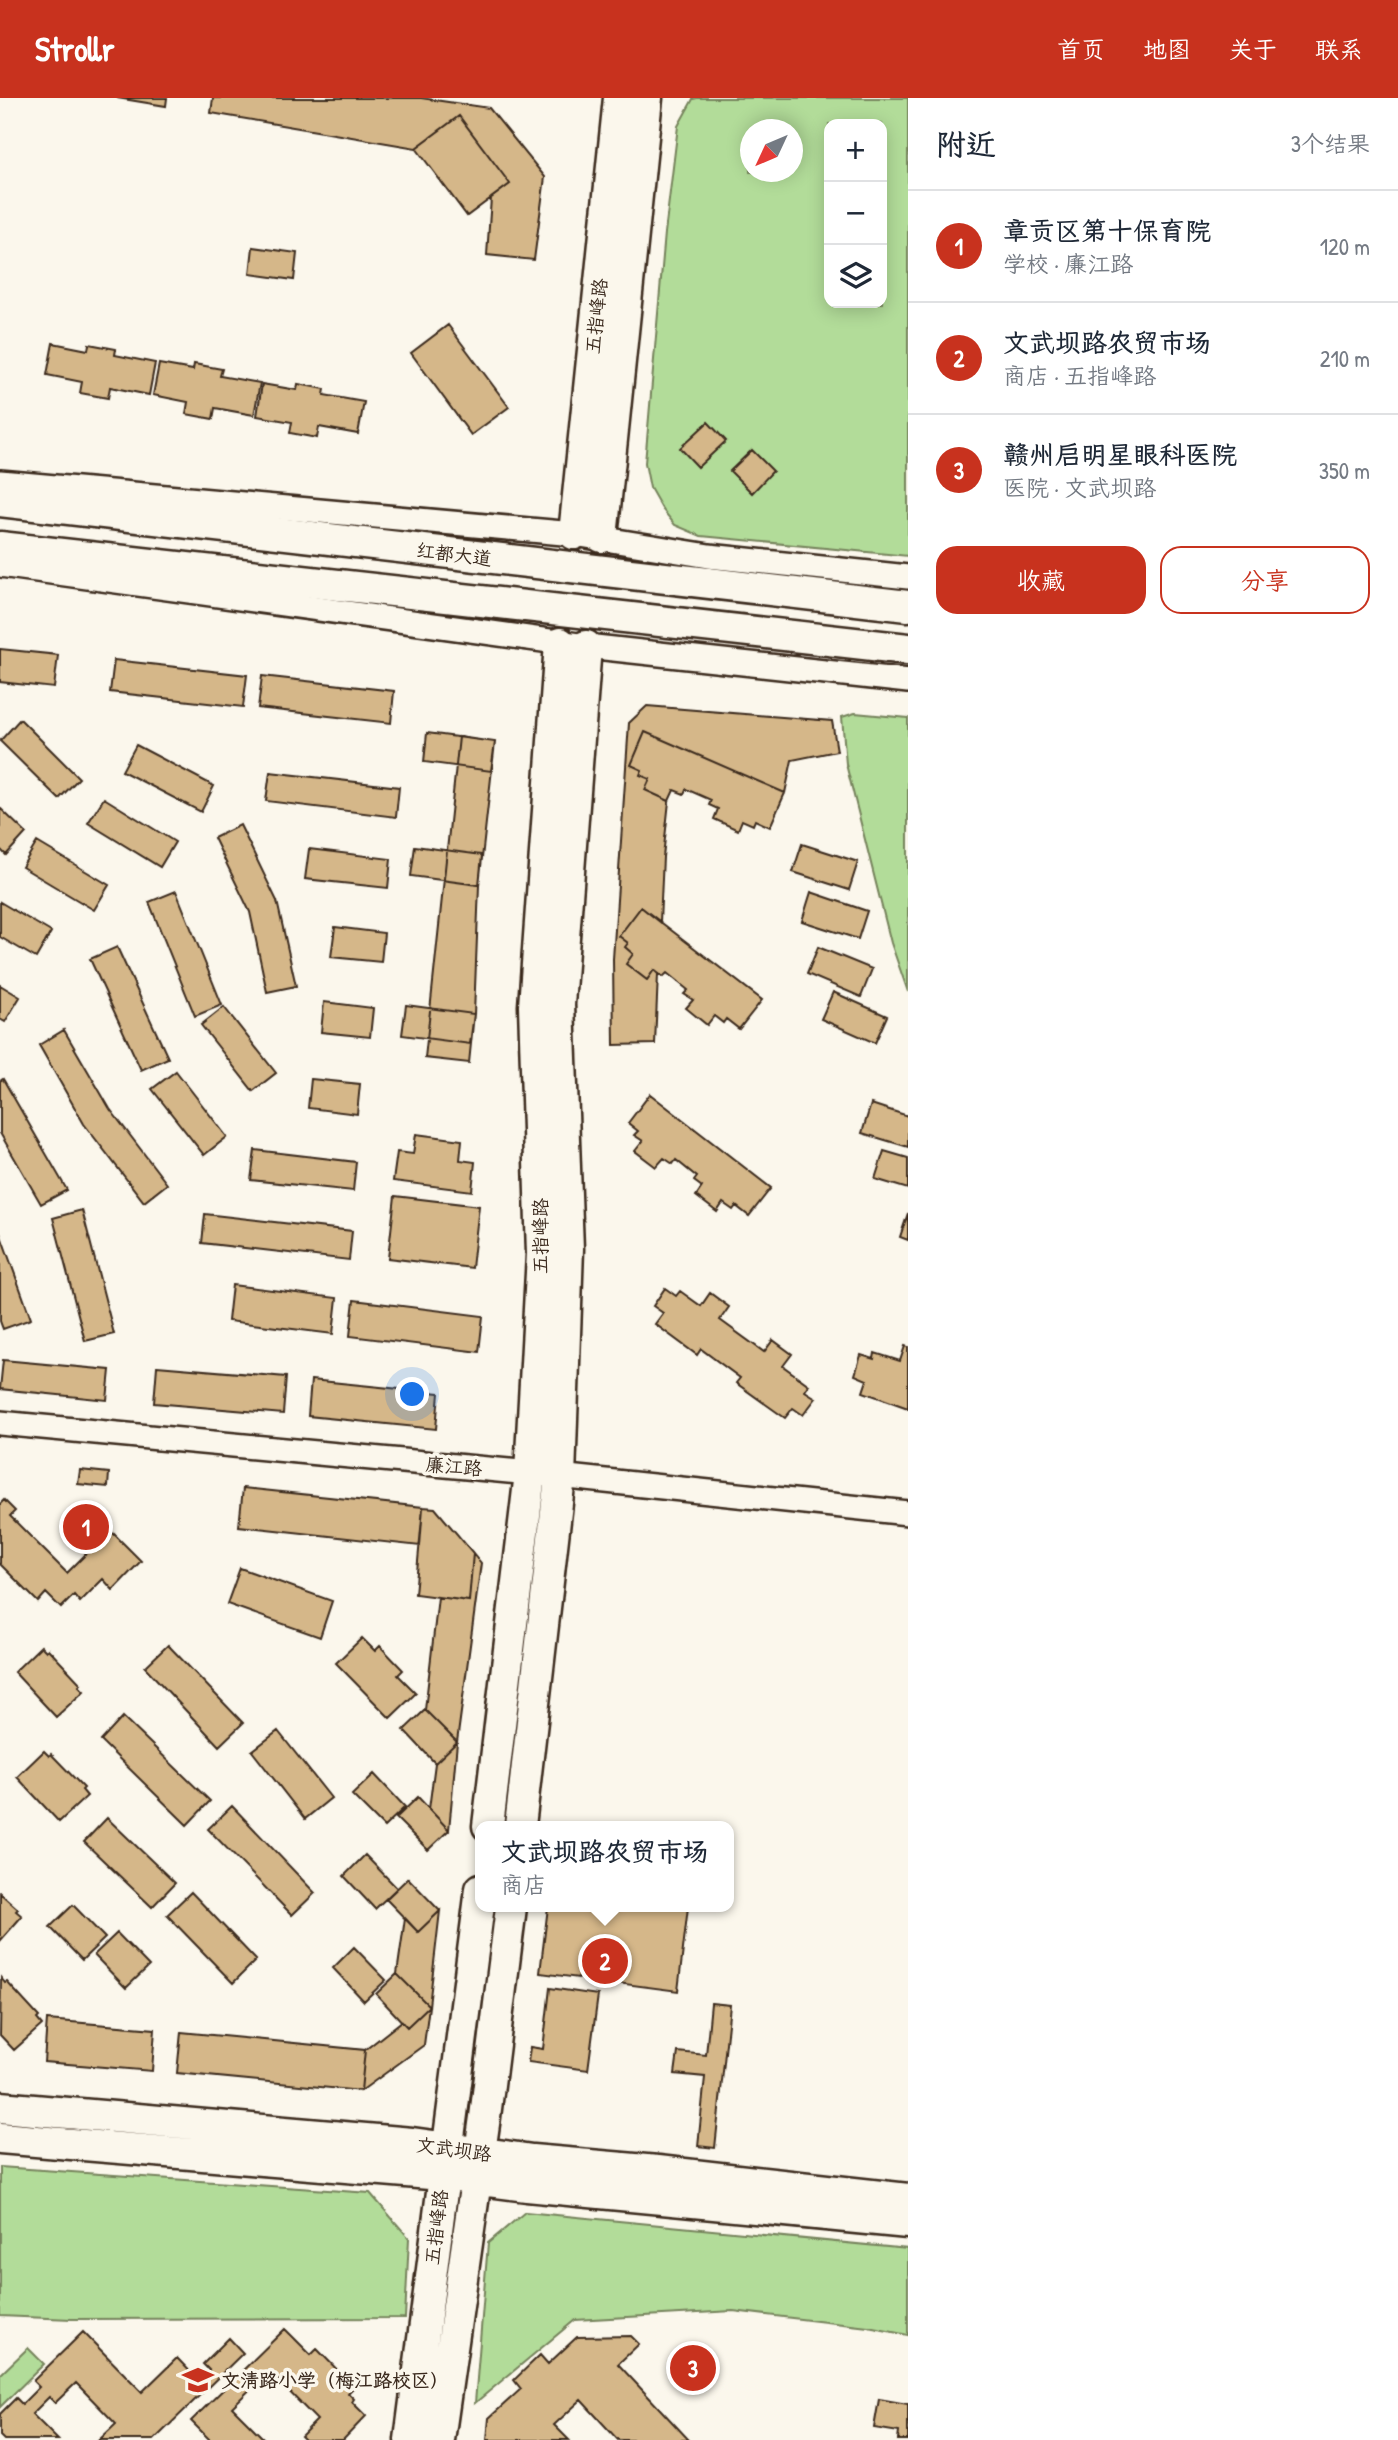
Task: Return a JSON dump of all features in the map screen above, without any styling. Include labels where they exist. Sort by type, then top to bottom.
[{"type":"main road","name":"五指峰路","points":[[588,535],[619,98]]},
{"type":"main road","points":[[588,535],[647,98]]},
{"type":"main road","name":"红都大道","points":[[0,501],[907,587]]},
{"type":"main road","points":[[0,547],[908,649]]},
{"type":"main road","name":"五指峰路","points":[[489,1821],[530,1473],[542,1254],[534,1006],[573,645]]},
{"type":"main road","name":"五指峰路","points":[[521,1821],[560,1477],[568,1249],[559,1004],[573,645]]},
{"type":"main road","name":"五指峰路","points":[[410,2440],[478,1912]]},
{"type":"main road","name":"五指峰路","points":[[439,2440],[485,2117],[510,1912]]},
{"type":"main road","name":"文武坝路","points":[[0,2107],[412,2143],[446,2162]]},
{"type":"main road","name":"文武坝路","points":[[0,2138],[446,2162],[908,2223]]},
{"type":"main road","name":"文武坝路","points":[[477,2166],[532,2160],[672,2172],[908,2199]]},
{"type":"street","points":[[0,482],[588,535],[907,587]]},
{"type":"street","points":[[0,565],[573,645],[901,681]]},
{"type":"street","name":"廉江路","points":[[0,1423],[530,1473],[908,1513]]},
{"type":"green space","points":[[697,98],[908,98],[908,556],[701,536],[675,525],[650,488],[645,463],[665,233],[678,126],[693,99]]},
{"type":"green space","points":[[855,713],[908,718],[908,992],[891,943],[846,764],[842,717]]},
{"type":"green space","points":[[0,2167],[370,2193],[409,2238],[405,2318],[72,2319],[0,2316]]},
{"type":"green space","points":[[525,2212],[908,2249],[908,2335],[868,2327],[733,2311],[575,2320],[475,2403],[488,2243]]},
{"type":"green space","points":[[28,2348],[44,2364],[0,2407],[0,2375]]},
{"type":"building","points":[[117,98],[167,98],[166,106]]},
{"type":"building","points":[[213,98],[421,98],[489,108],[545,177],[534,260],[487,255],[491,198],[510,184],[459,116],[416,148],[211,113]]},
{"type":"building","points":[[459,116],[510,184],[467,216],[416,148]]},
{"type":"building","points":[[253,247],[297,253],[294,280],[250,274]]},
{"type":"building","points":[[448,325],[509,407],[471,435],[411,353]]},
{"type":"building","points":[[53,343],[88,350],[89,344],[116,349],[115,355],[155,363],[149,395],[110,387],[108,398],[80,393],[82,382],[47,375]]},
{"type":"building","points":[[159,364],[193,370],[194,364],[222,369],[220,376],[260,383],[254,415],[215,408],[213,419],[186,414],[188,402],[153,395]]},
{"type":"building","points":[[262,384],[297,390],[298,384],[325,389],[324,395],[364,402],[358,434],[319,427],[317,438],[290,433],[292,422],[257,416]]},
{"type":"building","points":[[708,422],[726,441],[698,467],[680,448]]},
{"type":"building","points":[[752,450],[773,471],[752,493],[730,471]]},
{"type":"building","points":[[0,649],[58,655],[54,688],[0,682]]},
{"type":"building","points":[[114,660],[247,675],[243,707],[110,692]]},
{"type":"building","points":[[262,676],[394,691],[391,723],[258,708]]},
{"type":"building","points":[[647,706],[832,721],[837,751],[792,760],[785,793],[645,732],[631,765],[642,770],[640,775],[650,779],[645,790],[669,801],[660,922],[641,907],[619,936],[628,943],[625,947],[633,954],[626,964],[647,980],[654,970],[658,974],[655,1044],[614,1045],[613,959],[629,723]]},
{"type":"building","points":[[20,719],[79,778],[59,799],[0,741]]},
{"type":"building","points":[[645,732],[785,793],[770,827],[755,820],[753,825],[742,820],[738,830],[714,819],[718,809],[709,805],[711,800],[686,789],[684,794],[674,790],[669,801],[645,790],[650,779],[640,775],[642,770],[631,765]]},
{"type":"building","points":[[427,733],[495,742],[491,771],[424,762]]},
{"type":"building","points":[[459,737],[495,742],[479,885],[474,1014],[469,1063],[425,1058]]},
{"type":"building","points":[[136,745],[214,786],[201,812],[122,771]]},
{"type":"building","points":[[270,772],[399,787],[396,817],[266,801]]},
{"type":"building","points":[[104,798],[175,842],[160,867],[88,823]]},
{"type":"building","points":[[0,808],[26,833],[6,855],[0,849]]},
{"type":"building","points":[[240,825],[277,901],[296,986],[267,992],[250,912],[214,838]]},
{"type":"building","points":[[37,842],[109,885],[94,910],[22,867]]},
{"type":"building","points":[[802,844],[858,862],[849,890],[793,872]]},
{"type":"building","points":[[415,846],[482,855],[479,885],[411,876]]},
{"type":"building","points":[[309,849],[391,859],[388,888],[305,879]]},
{"type":"building","points":[[176,891],[222,1005],[195,1016],[149,902]]},
{"type":"building","points":[[811,892],[867,911],[858,939],[802,921]]},
{"type":"building","points":[[0,902],[51,932],[36,958],[0,937]]},
{"type":"building","points":[[641,907],[762,1000],[739,1029],[726,1019],[723,1023],[714,1016],[707,1025],[686,1008],[693,1000],[684,994],[688,990],[667,973],[663,977],[654,970],[647,980],[626,964],[633,954],[625,947],[628,943],[619,936]]},
{"type":"building","points":[[335,927],[384,933],[381,962],[331,957]]},
{"type":"building","points":[[117,947],[168,1058],[141,1070],[90,959]]},
{"type":"building","points":[[818,947],[872,969],[861,997],[807,974]]},
{"type":"building","points":[[0,985],[20,997],[5,1022],[0,1019]]},
{"type":"building","points":[[833,992],[887,1016],[875,1043],[821,1019]]},
{"type":"building","points":[[324,1002],[373,1008],[370,1037],[321,1032]]},
{"type":"building","points":[[406,1005],[474,1014],[470,1044],[402,1035]]},
{"type":"building","points":[[224,1007],[276,1073],[253,1091],[201,1025]]},
{"type":"building","points":[[64,1030],[110,1109],[167,1184],[144,1202],[84,1124],[39,1045]]},
{"type":"building","points":[[176,1071],[227,1137],[204,1155],[152,1089]]},
{"type":"building","points":[[3,1079],[67,1190],[41,1204],[0,1133],[0,1081]]},
{"type":"building","points":[[311,1079],[360,1084],[357,1114],[308,1108]]},
{"type":"building","points":[[650,1094],[771,1188],[749,1216],[736,1206],[733,1210],[723,1203],[717,1212],[696,1196],[702,1187],[694,1181],[697,1177],[676,1160],[673,1164],[664,1158],[656,1167],[635,1151],[643,1141],[634,1135],[638,1131],[628,1123]]},
{"type":"building","points":[[871,1104],[908,1116],[908,1147],[862,1133]]},
{"type":"building","points":[[416,1134],[462,1140],[460,1160],[475,1162],[472,1191],[393,1181],[397,1152],[413,1154]]},
{"type":"building","points":[[255,1150],[356,1162],[353,1191],[251,1180]]},
{"type":"building","points":[[884,1151],[908,1158],[908,1189],[875,1179]]},
{"type":"building","points":[[395,1196],[479,1206],[472,1268],[388,1258]]},
{"type":"building","points":[[82,1210],[114,1334],[85,1341],[53,1218]]},
{"type":"building","points":[[908,1213],[908,1240],[900,1237]]},
{"type":"building","points":[[205,1214],[352,1231],[349,1260],[202,1243]]},
{"type":"building","points":[[0,1233],[31,1319],[3,1329],[0,1321]]},
{"type":"building","points":[[232,1285],[337,1298],[333,1334],[228,1321]]},
{"type":"building","points":[[665,1288],[676,1296],[680,1291],[701,1306],[710,1293],[729,1307],[720,1320],[764,1352],[773,1340],[792,1354],[783,1366],[809,1385],[805,1391],[816,1398],[803,1415],[793,1408],[785,1418],[736,1383],[740,1378],[701,1349],[697,1355],[655,1324],[663,1313],[653,1306]]},
{"type":"building","points":[[354,1300],[483,1316],[479,1352],[350,1336]]},
{"type":"building","points":[[905,1346],[908,1347],[908,1408],[863,1392],[867,1380],[855,1375],[861,1355],[874,1359],[875,1353],[900,1361]]},
{"type":"building","points":[[3,1360],[110,1370],[107,1400],[0,1389]]},
{"type":"building","points":[[157,1366],[286,1377],[283,1414],[154,1403]]},
{"type":"building","points":[[311,1380],[439,1393],[436,1429],[308,1416]]},
{"type":"building","points":[[80,1470],[109,1473],[108,1487],[78,1484]]},
{"type":"building","points":[[243,1488],[423,1507],[420,1546],[239,1526]]},
{"type":"building","points":[[4,1500],[15,1511],[10,1516],[67,1573],[110,1530],[141,1561],[113,1590],[103,1579],[80,1602],[74,1595],[61,1608],[46,1593],[38,1602],[0,1564],[0,1504]]},
{"type":"building","points":[[423,1507],[435,1508],[473,1553],[469,1601],[415,1594]]},
{"type":"building","points":[[473,1553],[481,1563],[457,1742],[425,1710],[438,1597],[469,1601]]},
{"type":"building","points":[[240,1568],[332,1601],[320,1637],[227,1604]]},
{"type":"building","points":[[362,1638],[375,1651],[380,1646],[403,1670],[398,1675],[416,1693],[390,1718],[336,1663]]},
{"type":"building","points":[[168,1645],[243,1723],[219,1746],[145,1667]]},
{"type":"building","points":[[41,1646],[46,1651],[48,1649],[81,1684],[79,1686],[84,1691],[56,1717],[14,1672]]},
{"type":"building","points":[[425,1710],[457,1742],[435,1763],[404,1730]]},
{"type":"building","points":[[123,1717],[210,1801],[187,1825],[101,1741]]},
{"type":"building","points":[[278,1731],[331,1798],[305,1819],[252,1751]]},
{"type":"building","points":[[457,1742],[449,1830],[429,1809],[435,1763]]},
{"type":"building","points":[[44,1751],[49,1756],[51,1754],[84,1788],[82,1790],[87,1796],[59,1822],[17,1777]]},
{"type":"building","points":[[374,1774],[405,1807],[384,1827],[352,1795]]},
{"type":"building","points":[[418,1797],[449,1830],[428,1850],[396,1818]]},
{"type":"building","points":[[232,1806],[315,1893],[292,1915],[208,1829]]},
{"type":"building","points":[[107,1818],[175,1883],[152,1907],[84,1842]]},
{"type":"building","points":[[365,1855],[397,1888],[375,1909],[344,1876]]},
{"type":"building","points":[[408,1878],[440,1911],[418,1932],[386,1899]]},
{"type":"building","points":[[191,1892],[256,1960],[233,1983],[167,1915]]},
{"type":"building","points":[[0,1893],[22,1916],[0,1941]]},
{"type":"building","points":[[73,1905],[105,1938],[82,1960],[50,1927]]},
{"type":"building","points":[[440,1911],[429,2006],[397,1974],[405,1918],[418,1932]]},
{"type":"building","points":[[547,1912],[687,1912],[678,1991],[540,1973]]},
{"type":"building","points":[[117,1933],[149,1966],[126,1988],[94,1955]]},
{"type":"building","points":[[354,1947],[386,1980],[364,2001],[333,1968]]},
{"type":"building","points":[[397,1974],[429,2006],[407,2027],[376,1994]]},
{"type":"building","points":[[1,1978],[39,2017],[37,2019],[42,2025],[14,2050],[0,2035]]},
{"type":"building","points":[[550,1988],[598,1995],[588,2070],[528,2062],[530,2047],[543,2049]]},
{"type":"building","points":[[711,2003],[730,2005],[715,2148],[698,2146],[705,2077],[675,2074],[678,2052],[706,2055]]},
{"type":"building","points":[[429,2006],[424,2045],[361,2091],[365,2050],[402,2021],[407,2027]]},
{"type":"building","points":[[47,2020],[155,2029],[152,2071],[44,2062]]},
{"type":"building","points":[[181,2032],[365,2050],[361,2091],[177,2073]]},
{"type":"building","points":[[285,2329],[311,2355],[317,2349],[354,2387],[348,2393],[354,2399],[352,2402],[366,2416],[343,2440],[305,2440],[301,2436],[317,2420],[269,2371],[232,2407],[265,2440],[210,2440],[191,2421]]},
{"type":"building","points":[[83,2332],[142,2392],[177,2358],[199,2381],[209,2370],[203,2364],[229,2338],[243,2353],[154,2440],[99,2440],[116,2424],[76,2383],[55,2403],[49,2397],[32,2414],[58,2440],[4,2440],[0,2436],[0,2414],[16,2398],[22,2404],[39,2387],[33,2381]]},
{"type":"building","points":[[631,2336],[639,2344],[618,2364],[689,2440],[618,2440],[581,2400],[554,2425],[569,2440],[487,2440],[489,2418],[521,2389],[514,2380],[540,2355],[548,2364],[577,2337]]},
{"type":"building","points":[[879,2399],[908,2404],[908,2440],[898,2440],[899,2432],[874,2428]]},
{"type":"place","name":"章贡区第十保育院","points":[[86,1527]]},
{"type":"place","name":"文武坝路农贸市场","points":[[605,1961]]},
{"type":"place","name":"赣州启明星眼科医院","points":[[693,2368]]},
{"type":"place","name":"文清路小学（梅江路校区）","points":[[198,2380]]}]
